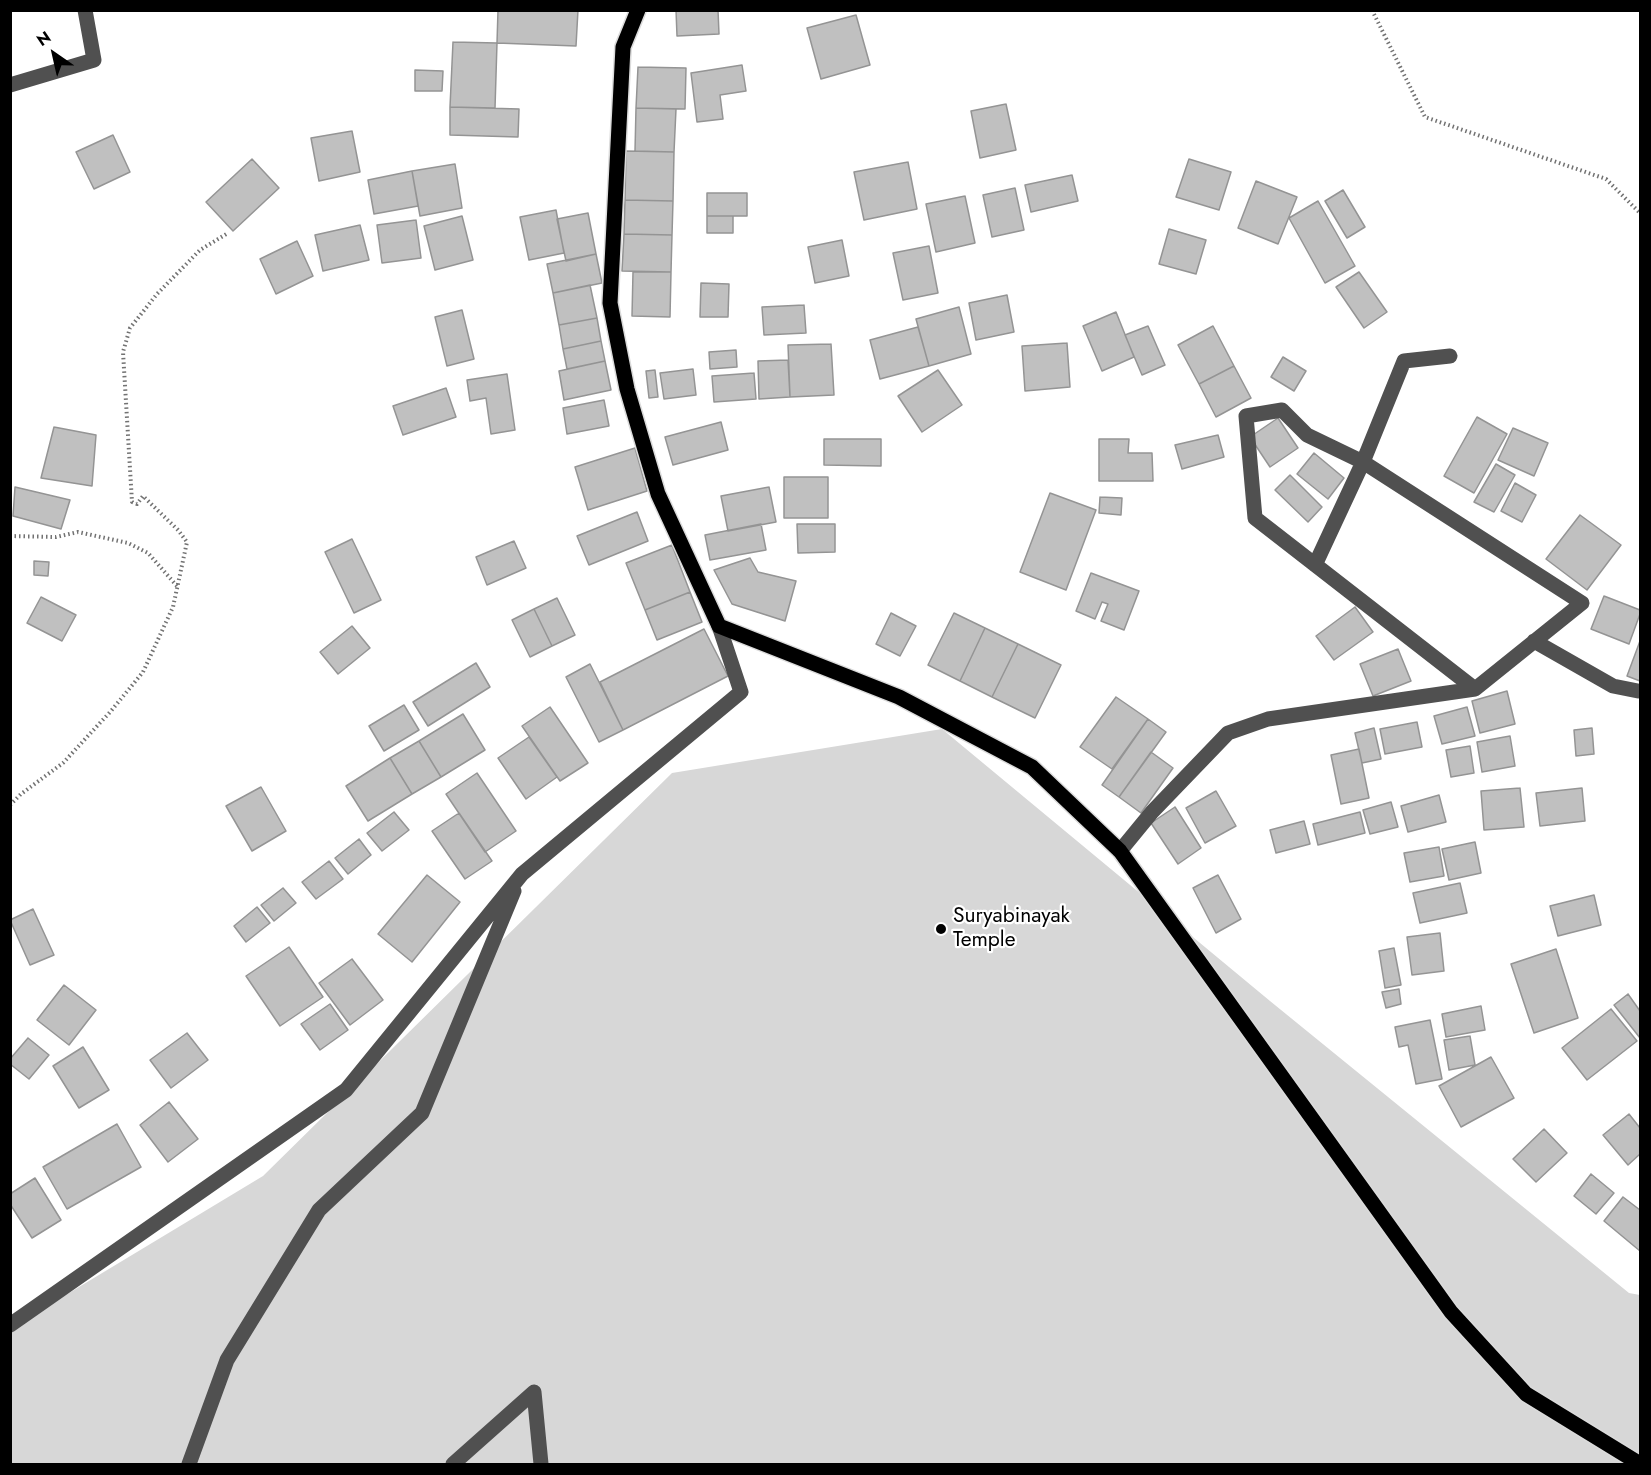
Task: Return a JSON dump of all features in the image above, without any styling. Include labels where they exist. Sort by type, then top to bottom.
[{"type":"main road","points":[[638,10],[623,47],[610,303],[627,389],[658,494],[719,626],[899,698],[1032,767],[1120,850],[1451,1312],[1526,1394],[1641,1464]]},
{"type":"street","points":[[10,85],[94,60],[86,10]]},
{"type":"street","points":[[1315,565],[1363,462],[1404,361],[1450,356]]},
{"type":"street","points":[[1120,850],[1152,812],[1228,733],[1268,719],[1475,689],[1582,603],[1363,462],[1307,435],[1282,410],[1246,416],[1255,518],[1475,689]]},
{"type":"street","points":[[10,1325],[346,1090],[522,874],[741,692],[719,626]]},
{"type":"street","points":[[1534,641],[1613,686],[1638,691]]},
{"type":"street","points":[[189,1464],[227,1360],[319,1210],[422,1113],[522,874]]},
{"type":"street","points":[[453,1464],[534,1392],[542,1464]]},
{"type":"path","points":[[1372,10],[1425,117],[1606,179],[1641,213]]},
{"type":"path","points":[[10,805],[63,763],[111,711],[143,672],[173,607],[186,542],[178,530],[143,496],[136,504],[132,502],[123,352],[130,328],[158,294],[200,250],[228,233]]},
{"type":"path","points":[[10,536],[56,537],[78,532],[128,543],[148,553],[177,586]]},
{"type":"shaded area","points":[[942,729],[1270,1001],[1629,1293],[1640,1295],[1640,1464],[11,1464],[11,1328],[263,1176],[672,773]]},
{"type":"building","points":[[498,10],[578,10],[576,46],[497,43]]},
{"type":"building","points":[[676,10],[718,10],[719,34],[677,36]]},
{"type":"building","points":[[856,15],[870,65],[821,79],[807,28]]},
{"type":"building","points":[[453,42],[497,43],[495,108],[450,107]]},
{"type":"building","points":[[742,65],[746,91],[720,95],[723,119],[697,122],[691,73]]},
{"type":"building","points":[[638,67],[686,68],[685,109],[636,108]]},
{"type":"building","points":[[415,70],[443,71],[442,91],[415,91]]},
{"type":"building","points":[[1006,104],[1016,150],[980,158],[971,111]]},
{"type":"building","points":[[450,107],[519,109],[518,137],[450,135]]},
{"type":"building","points":[[636,108],[676,109],[674,152],[635,151]]},
{"type":"building","points":[[352,131],[360,172],[319,181],[311,138]]},
{"type":"building","points":[[113,135],[130,172],[94,189],[76,152]]},
{"type":"building","points":[[626,151],[674,152],[673,201],[625,200]]},
{"type":"building","points":[[252,159],[279,188],[233,231],[206,202]]},
{"type":"building","points":[[1189,159],[1231,172],[1219,210],[1176,197]]},
{"type":"building","points":[[908,162],[917,209],[864,220],[854,172]]},
{"type":"building","points":[[455,164],[462,208],[420,216],[412,171]]},
{"type":"building","points":[[412,171],[418,206],[374,214],[368,180]]},
{"type":"building","points":[[1072,175],[1078,201],[1031,212],[1025,185]]},
{"type":"building","points":[[1256,181],[1297,197],[1278,244],[1238,228]]},
{"type":"building","points":[[1015,188],[1024,230],[992,237],[983,195]]},
{"type":"building","points":[[1343,190],[1365,227],[1347,238],[1325,201]]},
{"type":"building","points":[[707,193],[747,193],[747,216],[707,216]]},
{"type":"building","points":[[965,196],[975,243],[936,252],[926,204]]},
{"type":"building","points":[[625,200],[673,201],[672,235],[624,234]]},
{"type":"building","points":[[1318,201],[1355,266],[1325,283],[1289,218]]},
{"type":"building","points":[[556,210],[564,253],[529,260],[520,217]]},
{"type":"building","points":[[588,213],[596,254],[566,261],[557,219]]},
{"type":"building","points":[[462,216],[473,260],[435,270],[424,226]]},
{"type":"building","points":[[707,216],[733,216],[733,233],[707,233]]},
{"type":"building","points":[[416,220],[421,258],[382,263],[377,225]]},
{"type":"building","points":[[360,225],[369,260],[323,271],[315,235]]},
{"type":"building","points":[[1169,229],[1206,240],[1196,274],[1159,264]]},
{"type":"building","points":[[624,234],[672,235],[671,272],[622,271]]},
{"type":"building","points":[[842,240],[849,276],[815,283],[808,247]]},
{"type":"building","points":[[297,241],[313,276],[276,294],[260,259]]},
{"type":"building","points":[[929,246],[938,293],[903,300],[893,253]]},
{"type":"building","points":[[596,254],[602,283],[553,293],[547,264]]},
{"type":"building","points":[[633,272],[671,272],[670,317],[632,316]]},
{"type":"building","points":[[1359,272],[1387,312],[1364,328],[1336,287]]},
{"type":"building","points":[[701,283],[729,284],[728,317],[700,317]]},
{"type":"building","points":[[590,285],[597,318],[559,325],[553,293]]},
{"type":"building","points":[[1007,295],[1014,332],[976,340],[969,303]]},
{"type":"building","points":[[804,305],[806,333],[764,335],[762,307]]},
{"type":"building","points":[[959,307],[971,354],[929,366],[916,319]]},
{"type":"building","points":[[462,310],[474,359],[447,366],[435,317]]},
{"type":"building","points":[[1116,312],[1134,357],[1102,371],[1083,326]]},
{"type":"building","points":[[597,318],[601,341],[563,349],[559,325]]},
{"type":"building","points":[[1148,326],[1165,365],[1142,375],[1125,335]]},
{"type":"building","points":[[1213,326],[1234,366],[1199,384],[1178,345]]},
{"type":"building","points":[[918,327],[929,366],[880,379],[870,340]]},
{"type":"building","points":[[601,341],[605,361],[567,369],[563,349]]},
{"type":"building","points":[[1067,343],[1070,387],[1025,391],[1022,346]]},
{"type":"building","points":[[831,344],[834,395],[790,397],[788,345]]},
{"type":"building","points":[[736,350],[737,367],[710,369],[709,352]]},
{"type":"building","points":[[1283,357],[1306,371],[1294,391],[1271,377]]},
{"type":"building","points":[[788,360],[790,397],[759,399],[758,361]]},
{"type":"building","points":[[605,361],[611,390],[564,400],[559,371]]},
{"type":"building","points":[[1234,366],[1251,398],[1216,417],[1199,384]]},
{"type":"building","points":[[693,369],[696,395],[664,399],[660,373]]},
{"type":"building","points":[[655,370],[658,397],[649,398],[646,371]]},
{"type":"building","points":[[938,370],[962,405],[922,432],[898,396]]},
{"type":"building","points":[[754,373],[756,399],[714,402],[712,376]]},
{"type":"building","points":[[507,374],[515,430],[491,434],[486,398],[470,401],[467,380]]},
{"type":"building","points":[[446,388],[456,417],[403,435],[393,406]]},
{"type":"building","points":[[604,400],[609,426],[567,434],[563,408]]},
{"type":"building","points":[[1477,417],[1507,434],[1474,493],[1444,476]]},
{"type":"building","points":[[1278,418],[1298,448],[1270,467],[1250,437]]},
{"type":"building","points":[[721,422],[728,450],[673,465],[665,437]]},
{"type":"building","points":[[54,427],[96,435],[92,486],[41,478]]},
{"type":"building","points":[[1513,428],[1548,443],[1534,476],[1498,460]]},
{"type":"building","points":[[1218,435],[1224,457],[1182,469],[1175,445]]},
{"type":"building","points":[[824,439],[881,439],[881,466],[824,465]]},
{"type":"building","points":[[1099,439],[1129,439],[1128,453],[1152,453],[1153,481],[1099,481]]},
{"type":"building","points":[[635,448],[647,491],[588,510],[575,467]]},
{"type":"building","points":[[1314,453],[1344,478],[1328,499],[1297,474]]},
{"type":"building","points":[[1496,464],[1515,475],[1494,512],[1474,502]]},
{"type":"building","points":[[1290,475],[1322,507],[1308,522],[1275,490]]},
{"type":"building","points":[[784,477],[828,477],[828,518],[784,518]]},
{"type":"building","points":[[1515,483],[1536,495],[1522,522],[1501,511]]},
{"type":"building","points":[[15,487],[70,500],[61,529],[13,516]]},
{"type":"building","points":[[769,487],[776,522],[728,531],[721,496]]},
{"type":"building","points":[[1050,493],[1096,510],[1066,590],[1020,572]]},
{"type":"building","points":[[1100,497],[1122,498],[1121,515],[1099,513]]},
{"type":"building","points":[[637,512],[648,541],[589,565],[577,536]]},
{"type":"building","points":[[1580,515],[1621,545],[1587,590],[1546,559]]},
{"type":"building","points":[[761,524],[766,550],[710,560],[705,535]]},
{"type":"building","points":[[797,524],[835,524],[835,552],[798,553]]},
{"type":"building","points":[[352,539],[381,600],[354,613],[325,552]]},
{"type":"building","points":[[514,541],[526,568],[487,585],[476,557]]},
{"type":"building","points":[[672,545],[690,592],[645,610],[626,563]]},
{"type":"building","points":[[750,558],[758,572],[796,581],[785,621],[732,604],[714,570]]},
{"type":"building","points":[[34,561],[49,562],[48,576],[34,575]]},
{"type":"building","points":[[1091,573],[1139,591],[1124,630],[1101,621],[1108,604],[1102,602],[1095,619],[1076,611]]},
{"type":"building","points":[[690,592],[702,622],[657,640],[645,610]]},
{"type":"building","points":[[1604,596],[1640,610],[1629,644],[1591,629]]},
{"type":"building","points":[[41,597],[76,615],[62,641],[27,623]]},
{"type":"building","points":[[557,598],[575,635],[552,646],[534,609]]},
{"type":"building","points":[[1355,607],[1373,632],[1334,660],[1316,636]]},
{"type":"building","points":[[534,609],[552,646],[530,657],[512,620]]},
{"type":"building","points":[[891,613],[916,626],[900,656],[876,644]]},
{"type":"building","points":[[954,613],[985,628],[960,681],[928,665]]},
{"type":"building","points":[[352,626],[370,648],[338,674],[320,652]]},
{"type":"building","points":[[985,628],[1018,644],[992,697],[960,681]]},
{"type":"building","points":[[704,629],[728,676],[623,730],[600,682]]},
{"type":"building","points":[[1640,641],[1640,681],[1627,676]]},
{"type":"building","points":[[1018,644],[1061,665],[1035,718],[992,697]]},
{"type":"building","points":[[1398,649],[1411,681],[1373,696],[1360,664]]},
{"type":"building","points":[[476,663],[490,687],[428,726],[413,702]]},
{"type":"building","points":[[590,664],[623,730],[599,742],[566,677]]},
{"type":"building","points":[[1507,691],[1515,724],[1480,733],[1472,701]]},
{"type":"building","points":[[1116,697],[1148,719],[1112,769],[1080,747]]},
{"type":"building","points":[[404,705],[419,730],[384,751],[369,726]]},
{"type":"building","points":[[550,707],[588,763],[560,781],[522,726]]},
{"type":"building","points":[[1467,707],[1475,736],[1442,744],[1434,716]]},
{"type":"building","points":[[463,714],[485,750],[441,777],[419,741]]},
{"type":"building","points":[[1148,719],[1166,732],[1119,797],[1102,785]]},
{"type":"building","points":[[1417,722],[1422,747],[1385,754],[1380,729]]},
{"type":"building","points":[[1374,728],[1381,759],[1362,763],[1355,733]]},
{"type":"building","points":[[1592,728],[1594,754],[1576,756],[1574,730]]},
{"type":"building","points":[[1510,736],[1515,766],[1482,772],[1477,742]]},
{"type":"building","points":[[529,737],[557,777],[526,799],[498,758]]},
{"type":"building","points":[[419,741],[441,777],[412,794],[390,758]]},
{"type":"building","points":[[1470,746],[1474,773],[1451,777],[1446,750]]},
{"type":"building","points":[[1359,749],[1369,798],[1341,804],[1331,755]]},
{"type":"building","points":[[1151,752],[1173,768],[1141,813],[1119,797]]},
{"type":"building","points":[[390,758],[412,794],[368,821],[346,786]]},
{"type":"building","points":[[477,773],[516,831],[485,852],[446,794]]},
{"type":"building","points":[[261,787],[286,831],[252,851],[226,806]]},
{"type":"building","points":[[1520,788],[1524,827],[1484,830],[1481,791]]},
{"type":"building","points":[[1582,788],[1585,821],[1540,826],[1536,793]]},
{"type":"building","points":[[1216,791],[1236,826],[1205,843],[1186,808]]},
{"type":"building","points":[[1439,795],[1446,822],[1408,832],[1401,806]]},
{"type":"building","points":[[1391,802],[1398,827],[1370,834],[1363,810]]},
{"type":"building","points":[[1175,807],[1201,848],[1178,864],[1151,823]]},
{"type":"building","points":[[394,812],[409,830],[382,851],[367,833]]},
{"type":"building","points":[[1360,812],[1365,833],[1318,845],[1313,824]]},
{"type":"building","points":[[459,813],[492,861],[465,879],[432,831]]},
{"type":"building","points":[[1304,821],[1310,844],[1276,853],[1270,830]]},
{"type":"building","points":[[359,839],[371,855],[348,874],[335,858]]},
{"type":"building","points":[[1475,842],[1481,873],[1449,880],[1442,849]]},
{"type":"building","points":[[1439,847],[1444,876],[1410,882],[1404,853]]},
{"type":"building","points":[[329,861],[343,879],[316,899],[302,882]]},
{"type":"building","points":[[427,875],[460,902],[412,962],[378,934]]},
{"type":"building","points":[[1218,875],[1241,919],[1216,933],[1193,888]]},
{"type":"building","points":[[1460,883],[1467,913],[1420,923],[1413,893]]},
{"type":"building","points":[[283,888],[296,903],[274,921],[261,905]]},
{"type":"building","points":[[1594,895],[1601,925],[1558,936],[1550,906]]},
{"type":"building","points":[[257,907],[270,923],[246,942],[234,926]]},
{"type":"building","points":[[33,909],[54,955],[30,965],[10,920]]},
{"type":"building","points":[[1440,933],[1444,971],[1412,975],[1407,937]]},
{"type":"building","points":[[289,947],[323,997],[280,1026],[246,976]]},
{"type":"building","points":[[1394,948],[1401,985],[1385,988],[1379,951]]},
{"type":"building","points":[[1556,949],[1578,1018],[1534,1033],[1511,964]]},
{"type":"building","points":[[352,959],[383,1000],[350,1025],[319,983]]},
{"type":"building","points":[[64,985],[96,1010],[69,1045],[37,1020]]},
{"type":"building","points":[[1399,989],[1401,1004],[1386,1008],[1382,992]]},
{"type":"building","points":[[1628,994],[1640,1011],[1640,1038],[1614,1005]]},
{"type":"building","points":[[330,1004],[348,1030],[320,1050],[301,1024]]},
{"type":"building","points":[[1481,1006],[1485,1030],[1446,1037],[1442,1014]]},
{"type":"building","points":[[1611,1009],[1637,1041],[1587,1080],[1562,1048]]},
{"type":"building","points":[[1430,1020],[1442,1079],[1416,1084],[1408,1045],[1399,1047],[1395,1027]]},
{"type":"building","points":[[187,1033],[208,1060],[171,1088],[150,1060]]},
{"type":"building","points":[[1470,1036],[1475,1065],[1449,1070],[1444,1040]]},
{"type":"building","points":[[28,1038],[49,1055],[29,1079],[10,1064],[10,1059]]},
{"type":"building","points":[[83,1047],[109,1090],[79,1108],[53,1066]]},
{"type":"building","points":[[1491,1057],[1514,1098],[1461,1127],[1439,1086]]},
{"type":"building","points":[[169,1102],[198,1139],[168,1162],[140,1125]]},
{"type":"building","points":[[1629,1114],[1640,1128],[1640,1154],[1628,1165],[1603,1135]]},
{"type":"building","points":[[117,1124],[141,1167],[67,1209],[43,1167]]},
{"type":"building","points":[[1544,1129],[1567,1153],[1536,1182],[1513,1159]]},
{"type":"building","points":[[1591,1174],[1614,1193],[1596,1214],[1574,1196]]},
{"type":"building","points":[[35,1178],[61,1220],[32,1238],[10,1204],[10,1194]]},
{"type":"building","points":[[1623,1197],[1640,1210],[1640,1251],[1604,1221]]},
{"type":"place","name":"Suryabinayak Temple","points":[[941,929]]}]
